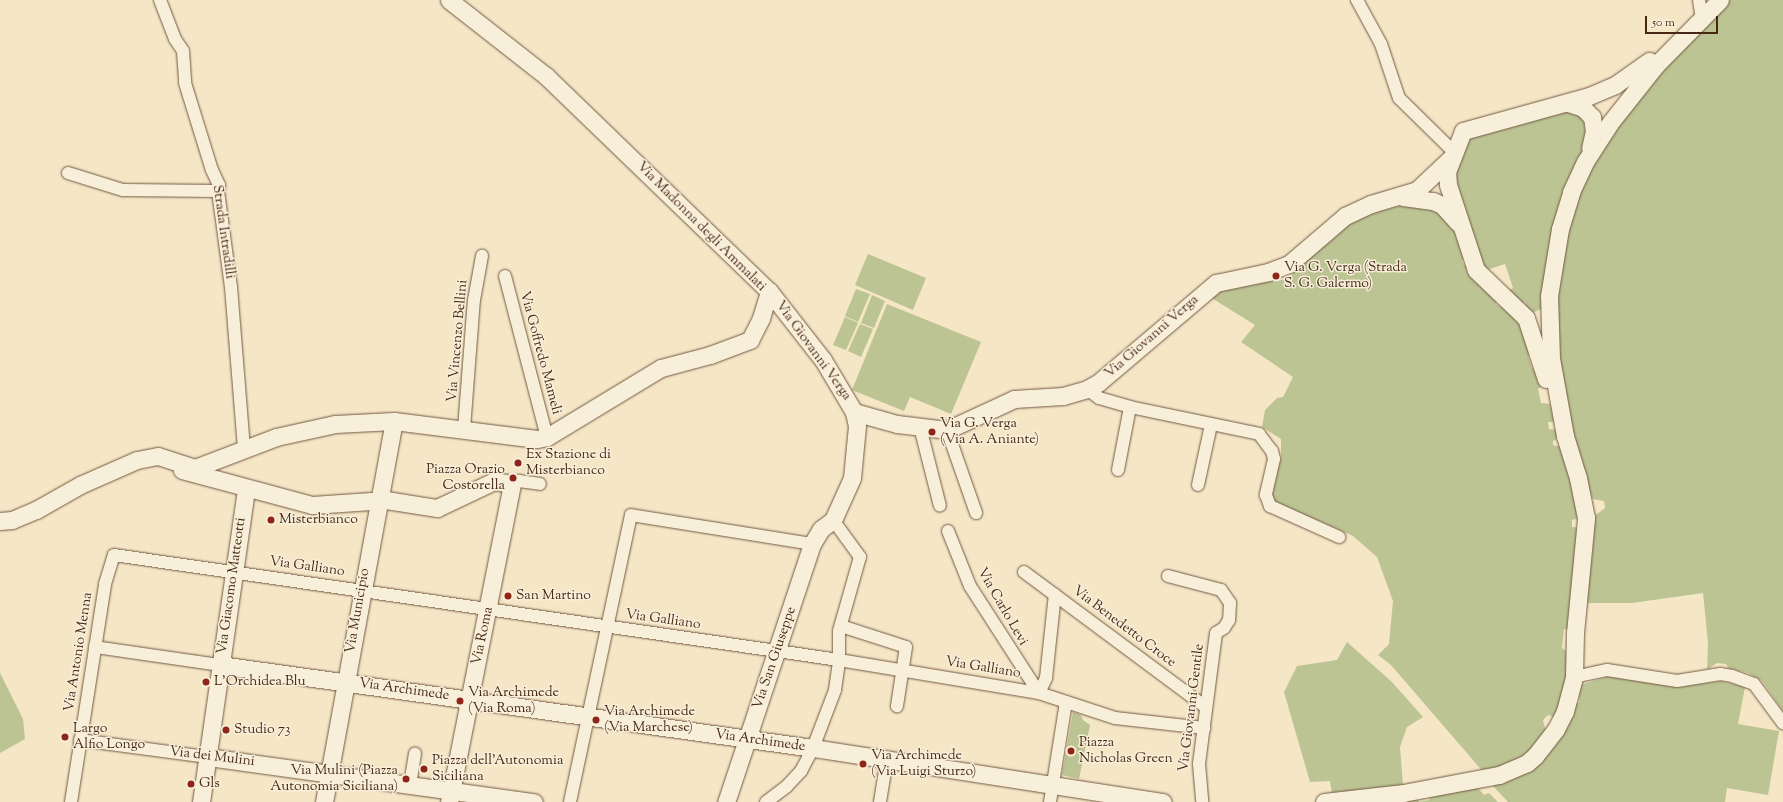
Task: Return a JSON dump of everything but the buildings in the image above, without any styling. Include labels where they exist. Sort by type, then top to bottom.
[{"type":"street","name":"Strada Intradilli","points":[[160,0],[175,39],[183,51],[185,83],[212,170],[220,185],[218,191],[231,287],[244,449]]},
{"type":"street","points":[[449,0],[473,19]]},
{"type":"street","points":[[457,0],[473,19]]},
{"type":"street","points":[[1356,0],[1381,44],[1399,98],[1452,155]]},
{"type":"street","points":[[1699,0],[1699,20]]},
{"type":"street","points":[[1585,162],[1643,79],[1720,0]]},
{"type":"street","name":"Via Madonna degli Ammalati","points":[[394,421],[537,439],[547,437],[661,368],[710,355],[750,340],[761,318],[769,290],[546,76],[473,19]]},
{"type":"street","points":[[1324,802],[1403,794],[1482,779],[1516,769],[1535,756],[1556,729],[1571,695],[1574,678],[1575,633],[1586,518],[1578,478],[1526,318],[1476,270],[1461,228],[1446,176],[1452,155],[1464,131],[1568,102],[1615,85],[1699,20]]},
{"type":"street","points":[[1565,436],[1551,358],[1549,296],[1560,229],[1571,192],[1585,162],[1593,138],[1594,124],[1588,112],[1568,102]]},
{"type":"street","points":[[1392,198],[1417,190],[1452,155]]},
{"type":"street","points":[[68,173],[123,190],[218,191]]},
{"type":"street","points":[[1392,198],[1412,196],[1433,201],[1446,209],[1461,228]]},
{"type":"street","name":"Via Giovanni Verga","points":[[947,430],[1014,399],[1063,396],[1088,389],[1098,383],[1216,283],[1268,272],[1289,264],[1345,216],[1371,204],[1392,198]]},
{"type":"street","name":"Via Vincenzo Bellini","points":[[464,429],[474,300],[482,256]]},
{"type":"street","name":"Via Goffredo Mameli","points":[[505,276],[547,437]]},
{"type":"street","name":"Via Giovanni Verga","points":[[769,290],[823,360],[856,419]]},
{"type":"street","points":[[1526,318],[1537,319],[1541,316],[1549,296]]},
{"type":"street","points":[[1088,389],[1099,398],[1130,407],[1259,434],[1272,451],[1274,459],[1266,495],[1270,506],[1340,538]]},
{"type":"street","points":[[1118,470],[1130,407]]},
{"type":"street","points":[[766,802],[788,786],[801,771],[813,748],[835,690],[841,626],[860,557],[833,520],[852,478],[856,419],[947,430],[976,513]]},
{"type":"street","points":[[0,521],[12,520],[36,510],[99,476],[147,458],[158,456],[194,468],[244,449],[304,430],[362,421],[394,421]]},
{"type":"street","name":"Via Municipio","points":[[324,802],[378,501],[394,421]]},
{"type":"street","points":[[1198,485],[1211,425]]},
{"type":"street","points":[[920,427],[940,506]]},
{"type":"street","points":[[147,458],[197,475],[312,505],[378,501],[437,508],[494,481],[511,488],[520,481],[540,484]]},
{"type":"street","name":"Via Giacomo Matteotti","points":[[201,802],[246,488]]},
{"type":"street","name":"Via Roma","points":[[450,797],[511,488]]},
{"type":"street","points":[[570,802],[631,515],[812,544]]},
{"type":"street","name":"Via San Giuseppe","points":[[726,802],[812,544],[821,529],[833,520]]},
{"type":"street","name":"Via Carlo Levi","points":[[948,531],[970,586],[1039,692]]},
{"type":"street","name":"Via Galliano","points":[[114,555],[608,628],[839,660],[1039,692],[1115,718],[1204,728]]},
{"type":"street","name":"Via Antonio Menna","points":[[71,802],[105,584],[114,555]]},
{"type":"street","name":"Via Benedetto Croce","points":[[1024,572],[1206,707]]},
{"type":"street","name":"Via Giovanni Gentile","points":[[1168,576],[1221,590],[1230,604],[1229,620],[1216,633],[1199,764],[1201,800]]},
{"type":"street","points":[[1039,692],[1046,678],[1055,594]]},
{"type":"street","points":[[841,626],[906,647],[897,706]]},
{"type":"street","name":"Via Archimede","points":[[95,647],[220,666],[346,682],[813,748],[1053,783],[1163,802]]},
{"type":"street","points":[[1574,678],[1607,670],[1677,680],[1714,675],[1732,676],[1754,684],[1783,723]]},
{"type":"street","points":[[1050,802],[1066,702]]},
{"type":"street","name":"Via dei Mulini","points":[[80,740],[410,785],[450,797],[534,802]]},
{"type":"street","points":[[410,785],[415,753]]},
{"type":"street","points":[[880,802],[887,759]]},
{"type":"green space","points":[[1729,0],[1783,0],[1783,711],[1762,681],[1748,673],[1728,668],[1726,664],[1717,663],[1707,670],[1708,643],[1703,593],[1632,603],[1584,603],[1593,517],[1605,508],[1604,501],[1593,499],[1588,488],[1560,382],[1555,300],[1567,229],[1588,170],[1639,92],[1645,93],[1647,83]]},
{"type":"green space","points":[[1572,108],[1590,127],[1541,309],[1528,315],[1525,302],[1519,306],[1504,293],[1513,288],[1505,264],[1483,271],[1451,183],[1464,139]]},
{"type":"green space","points":[[1415,202],[1450,217],[1466,256],[1462,260],[1464,265],[1469,266],[1466,270],[1467,273],[1472,272],[1497,301],[1496,304],[1502,308],[1504,306],[1519,317],[1534,353],[1528,355],[1532,368],[1541,373],[1543,385],[1538,389],[1541,403],[1550,404],[1554,422],[1548,422],[1549,429],[1557,430],[1559,438],[1553,441],[1553,445],[1562,447],[1580,518],[1572,520],[1572,527],[1581,528],[1571,630],[1564,629],[1562,648],[1570,654],[1569,673],[1557,718],[1548,715],[1543,720],[1546,732],[1527,755],[1485,774],[1391,665],[1378,655],[1389,644],[1393,601],[1377,557],[1353,536],[1271,500],[1281,458],[1281,439],[1262,427],[1265,410],[1277,398],[1283,397],[1293,377],[1241,342],[1255,325],[1210,297],[1227,287],[1290,279],[1296,269],[1350,222],[1378,211]]},
{"type":"green space","points":[[868,254],[926,278],[913,310],[855,285]]},
{"type":"green space","points":[[856,289],[870,294],[858,322],[845,316]]},
{"type":"green space","points":[[872,295],[885,301],[874,328],[861,323]]},
{"type":"green space","points":[[887,304],[981,342],[951,414],[910,397],[904,411],[852,390]]},
{"type":"green space","points":[[845,317],[858,323],[846,350],[833,345]]},
{"type":"green space","points":[[860,324],[873,329],[861,357],[848,351]]},
{"type":"green space","points":[[1347,642],[1392,682],[1423,717],[1407,727],[1400,747],[1403,786],[1332,794],[1330,781],[1310,782],[1284,692],[1297,666],[1337,660]]},
{"type":"green space","points":[[0,673],[23,719],[25,739],[0,753]]},
{"type":"green space","points":[[1613,675],[1678,687],[1721,681],[1745,687],[1738,724],[1779,731],[1768,795],[1727,788],[1725,802],[1508,802],[1493,786],[1501,780],[1524,772],[1527,774],[1533,770],[1533,764],[1573,704],[1579,703],[1580,685]]},
{"type":"green space","points":[[1073,712],[1081,715],[1083,720],[1090,725],[1079,779],[1062,775]]},
{"type":"green space","points":[[1472,786],[1473,789],[1478,788],[1484,795],[1489,793],[1498,802],[1419,802],[1429,800],[1431,796]]},
{"type":"green space","points":[[1417,797],[1419,802],[1373,802]]},
{"type":"place","name":"Via G. Verga (Strada S. G. Galermo)","points":[[1276,276]]},
{"type":"place","name":"Via G. Verga (Via A. Aniante)","points":[[932,432]]},
{"type":"place","name":"Ex Stazione di Misterbianco","points":[[518,463]]},
{"type":"place","name":"Piazza Orazio Costorella","points":[[513,478]]},
{"type":"place","name":"Misterbianco","points":[[271,520]]},
{"type":"place","name":"San Martino","points":[[508,596]]},
{"type":"place","name":"L'Orchidea Blu","points":[[206,682]]},
{"type":"place","name":"Via Archimede (Via Roma)","points":[[460,701]]},
{"type":"place","name":"Via Archimede (Via Marchese)","points":[[596,720]]},
{"type":"place","name":"Studio 73","points":[[226,730]]},
{"type":"place","name":"Largo Alfio Longo","points":[[65,737]]},
{"type":"place","name":"Piazza Nicholas Green","points":[[1071,751]]},
{"type":"place","name":"Via Archimede (Via Luigi Sturzo)","points":[[863,764]]},
{"type":"place","name":"Piazza dell'Autonomia Siciliana","points":[[424,769]]},
{"type":"place","name":"Via Mulini (Piazza Autonomia Siciliana)","points":[[406,779]]},
{"type":"place","name":"Gls","points":[[191,784]]}]
